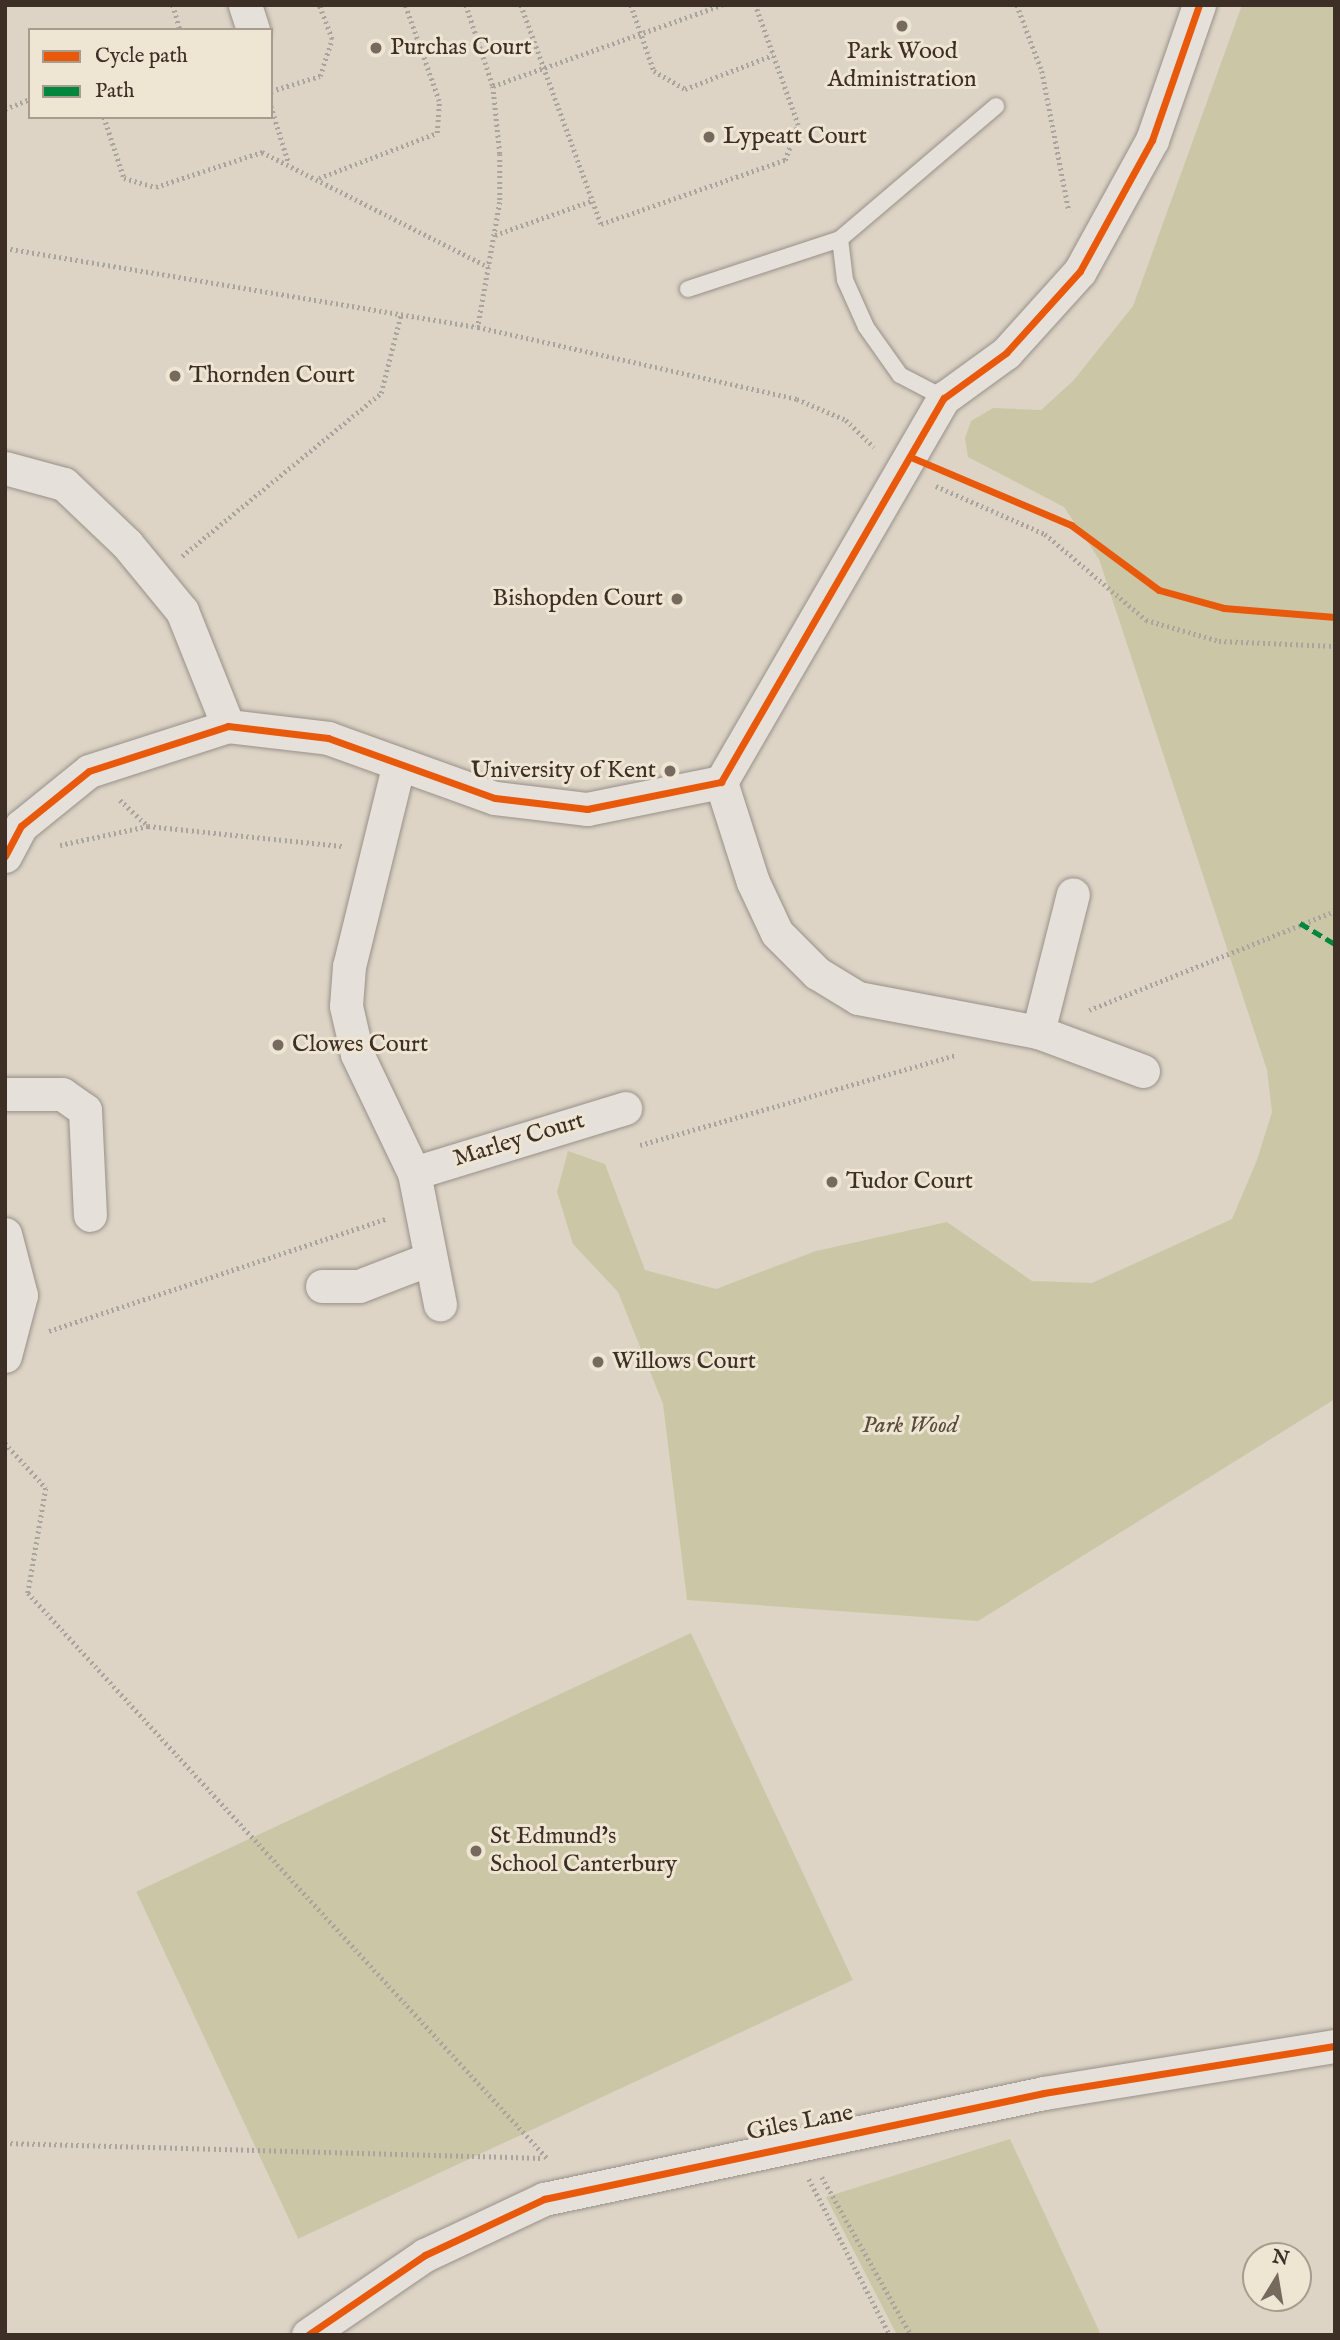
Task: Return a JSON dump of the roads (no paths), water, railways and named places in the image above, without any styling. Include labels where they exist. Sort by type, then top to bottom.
[{"type":"street","points":[[245,5],[252,28]]},
{"type":"street","points":[[5,856],[21,826],[89,771],[228,726],[328,738],[398,767],[495,798],[587,809],[721,782],[903,475],[944,398],[1006,353],[1080,271],[1152,140],[1199,5]]},
{"type":"street","points":[[5,468],[65,470],[83,495],[182,611],[228,726]]},
{"type":"street","points":[[398,767],[375,850],[346,1006],[357,1054],[414,1173],[440,1304]]},
{"type":"street","points":[[721,782],[753,882],[777,933],[817,974],[858,998],[895,1008],[1038,1031],[1143,1071]]},
{"type":"street","points":[[1038,1031],[1073,894]]},
{"type":"street","points":[[5,1094],[62,1094],[85,1110],[90,1215]]},
{"type":"street","name":"Marley Court","points":[[414,1173],[625,1108]]},
{"type":"street","points":[[5,1234],[22,1295],[9,1350]]},
{"type":"street","points":[[322,1286],[359,1286],[429,1259]]},
{"type":"street","name":"Giles Lane","points":[[308,2335],[425,2255],[544,2199],[796,2143],[1044,2093],[1335,2046]]},
{"type":"lane","points":[[688,289],[841,239],[996,106]]},
{"type":"lane","points":[[841,239],[845,280],[866,327],[900,374],[944,398]]},
{"type":"place","name":"Park Wood Administration","points":[[902,26]]},
{"type":"place","name":"Purchas Court","points":[[376,48]]},
{"type":"place","name":"Lypeatt Court","points":[[709,137]]},
{"type":"place","name":"Thornden Court","points":[[175,376]]},
{"type":"place","name":"Bishopden Court","points":[[677,599]]},
{"type":"place","name":"University of Kent","points":[[670,771]]},
{"type":"place","name":"Clowes Court","points":[[278,1045]]},
{"type":"place","name":"Tudor Court","points":[[832,1182]]},
{"type":"place","name":"Willows Court","points":[[598,1362]]},
{"type":"place","name":"St Edmund's School Canterbury","points":[[476,1851]]},
{"type":"park label","name":"Park Wood","points":[[910,1426]]}]
